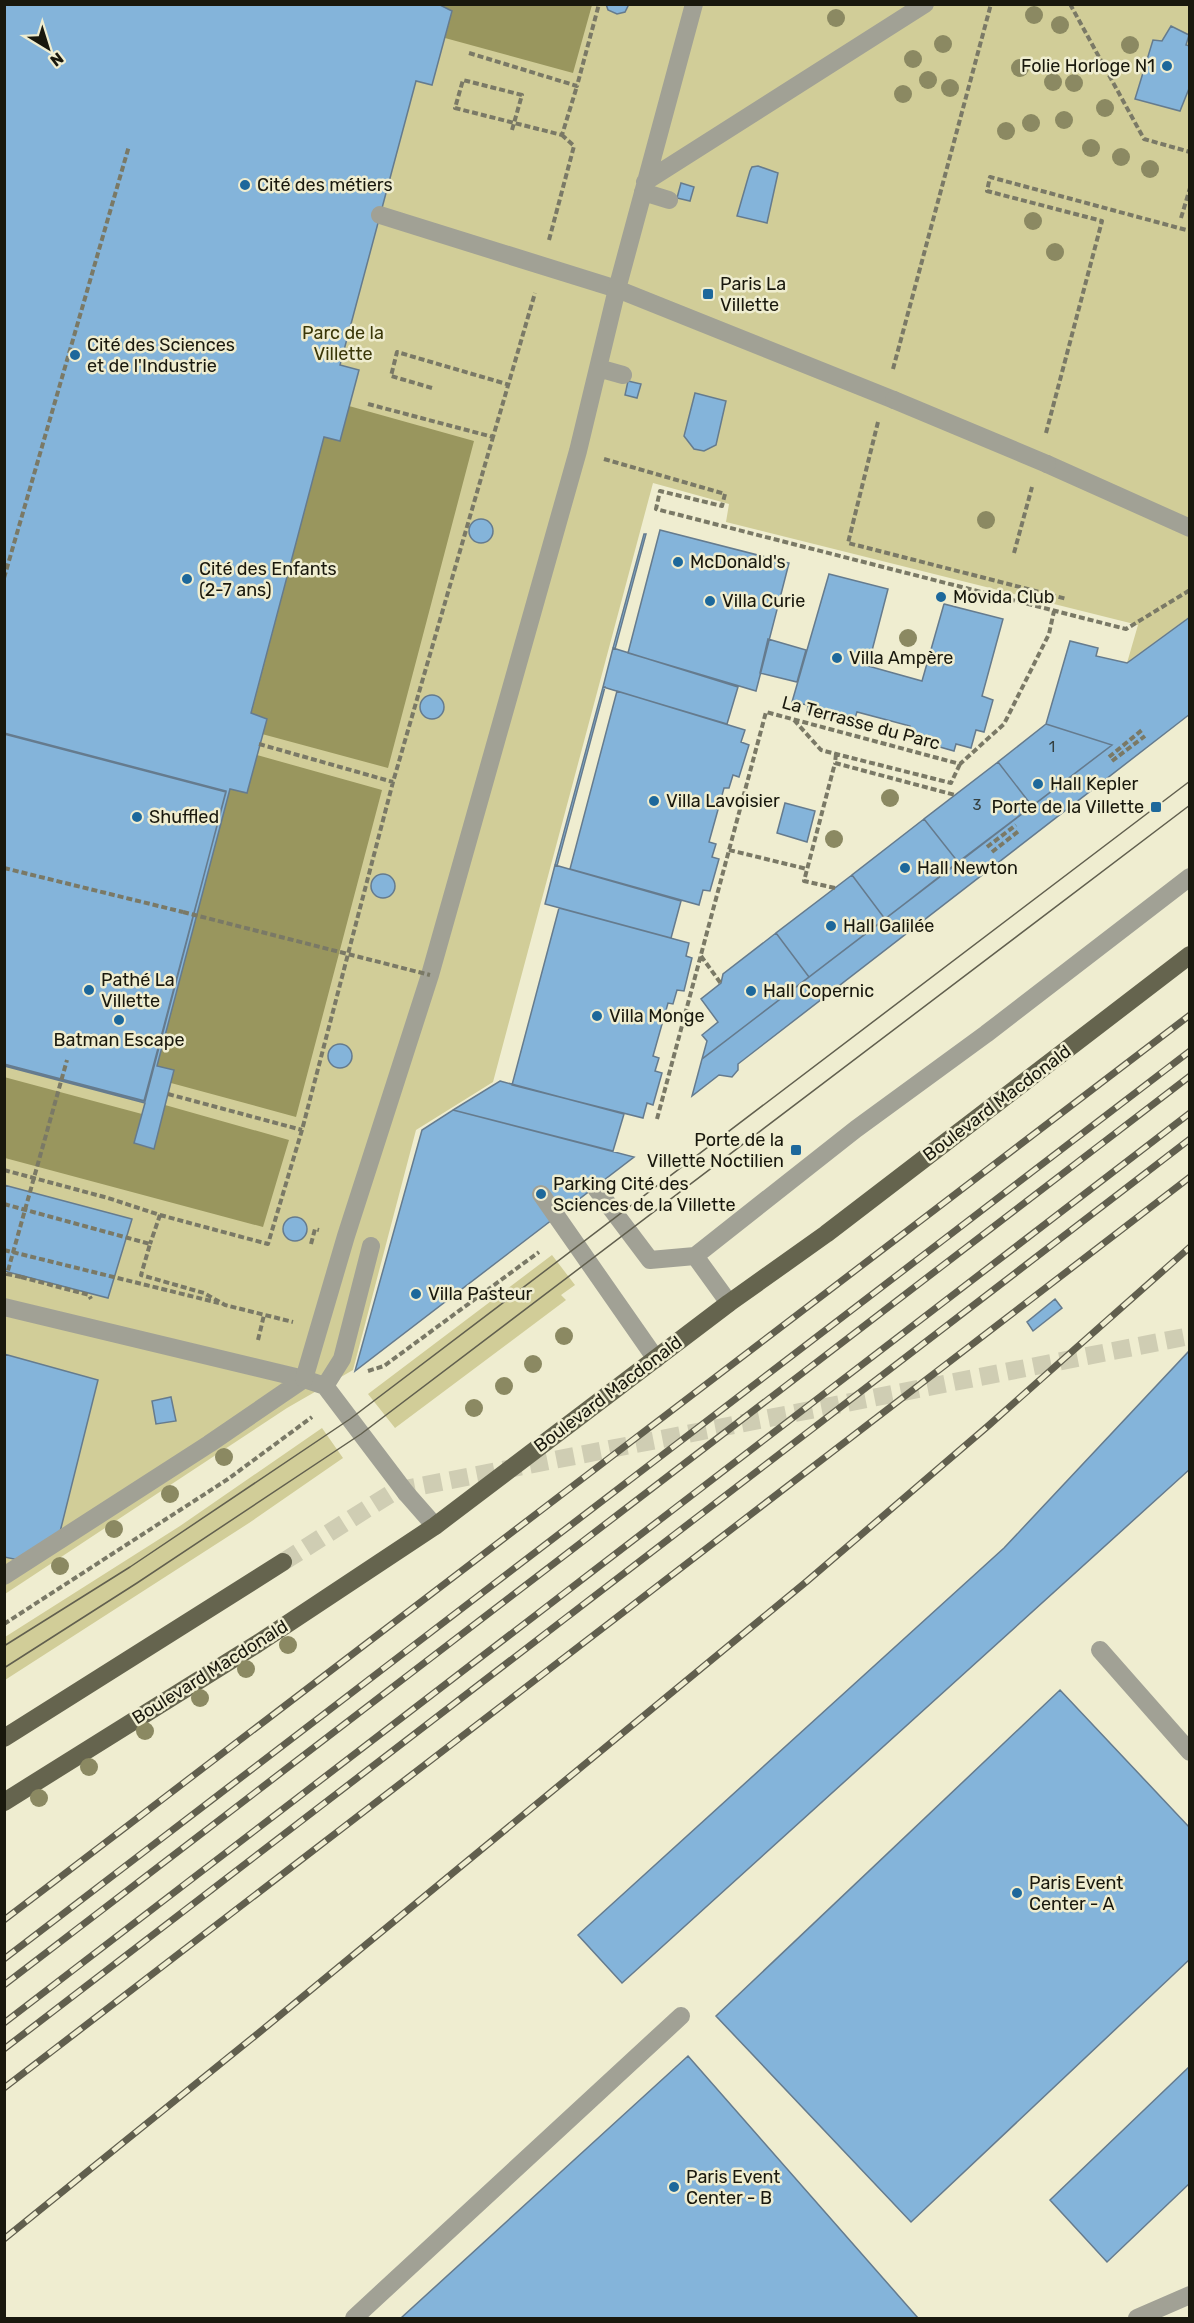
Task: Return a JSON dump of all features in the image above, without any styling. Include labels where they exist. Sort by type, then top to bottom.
[{"type":"main road","name":"Boulevard Macdonald","points":[[4,1802],[257,1644],[435,1526],[729,1303],[826,1234],[1190,955]]},
{"type":"main road","points":[[4,1738],[283,1562]]},
{"type":"street","points":[[4,1575],[208,1444],[304,1379],[346,1236],[430,975],[578,451],[617,289],[694,4]]},
{"type":"street","points":[[644,187],[925,4]]},
{"type":"street","points":[[644,187],[669,200]]},
{"type":"street","points":[[380,215],[617,289],[1047,464],[1190,528]]},
{"type":"street","points":[[598,368],[623,375]]},
{"type":"street","points":[[595,1187],[650,1260],[695,1256],[856,1129],[995,1027],[1190,877]]},
{"type":"street","points":[[541,1194],[656,1359]]},
{"type":"street","points":[[330,1393],[342,1359],[371,1245]]},
{"type":"street","points":[[695,1256],[729,1303]]},
{"type":"street","points":[[4,1307],[304,1379],[330,1393],[406,1493],[435,1526]]},
{"type":"street","points":[[1100,1650],[1190,1752]]},
{"type":"street","points":[[354,2319],[681,2016]]},
{"type":"street","points":[[1137,2319],[1190,2295]]},
{"type":"path","points":[[562,135],[599,4]]},
{"type":"path","points":[[991,4],[890,399],[848,543],[1067,599]]},
{"type":"path","points":[[1070,4],[1144,139],[1190,152]]},
{"type":"path","points":[[469,53],[577,86]]},
{"type":"path","points":[[512,130],[514,122],[517,113],[519,104],[522,95],[463,80],[455,108],[511,120],[522,123],[562,135],[574,146],[559,201]]},
{"type":"path","points":[[4,578],[129,146]]},
{"type":"path","points":[[1044,438],[1102,221],[987,191],[990,177],[1190,231]]},
{"type":"path","points":[[1180,218],[1190,188]]},
{"type":"path","points":[[4,1170],[268,1244],[302,1130],[393,782],[529,315]]},
{"type":"path","points":[[432,388],[391,376],[397,352],[510,385]]},
{"type":"path","points":[[368,404],[493,437]]},
{"type":"path","points":[[578,451],[725,494],[722,506],[660,491],[656,509],[1126,629],[1190,590]]},
{"type":"path","points":[[1014,553],[1032,484]]},
{"type":"path","name":"La Terrasse du Parc","points":[[657,1119],[766,712],[960,764],[1004,724],[1049,634],[1054,611]]},
{"type":"path","points":[[794,719],[821,750],[951,783],[960,764]]},
{"type":"path","points":[[1142,730],[1110,759],[1145,736]]},
{"type":"path","points":[[260,744],[393,782]]},
{"type":"path","points":[[835,888],[804,881],[836,754]]},
{"type":"path","points":[[835,763],[955,795]]},
{"type":"path","points":[[987,847],[1016,825]]},
{"type":"path","points":[[992,852],[1020,830]]},
{"type":"path","points":[[729,850],[807,869]]},
{"type":"path","points":[[4,868],[430,975]]},
{"type":"path","points":[[701,956],[722,985]]},
{"type":"path","points":[[67,1060],[7,1274],[89,1295]]},
{"type":"path","points":[[168,1094],[302,1130]]},
{"type":"path","points":[[4,1204],[150,1244]]},
{"type":"path","points":[[160,1215],[141,1275],[204,1293],[225,1305]]},
{"type":"path","points":[[309,1253],[315,1229],[346,1236]]},
{"type":"path","points":[[4,1250],[293,1322],[296,1311]]},
{"type":"path","points":[[357,1375],[384,1366],[539,1252]]},
{"type":"path","points":[[256,1349],[264,1315]]},
{"type":"path","points":[[4,1624],[228,1479],[330,1393]]},
{"type":"green space","name":"Parc de la Villette","points":[[5,5],[1189,5],[1189,617],[1127,663],[1138,625],[726,522],[729,504],[653,483],[493,1082],[416,1130],[353,1370],[287,1408],[5,1594]]},
{"type":"green space","points":[[552,1255],[575,1285],[561,1295],[566,1300],[395,1428],[368,1394]]},
{"type":"green space","points":[[322,1428],[343,1458],[249,1523],[5,1680],[5,1637],[180,1526]]},
{"type":"shaded area","points":[[438,4],[592,5],[573,73],[445,38],[452,11]]},
{"type":"shaded area","points":[[349,406],[474,441],[388,768],[262,734],[266,719],[251,714],[324,437],[340,441]]},
{"type":"shaded area","points":[[257,755],[382,790],[296,1117],[171,1083],[157,1066],[230,789],[247,793]]},
{"type":"shaded area","points":[[4,1077],[142,1114],[134,1143],[153,1149],[165,1105],[289,1140],[263,1227],[5,1158]]},
{"type":"building","name":"Cité des Sciences et de l'Industrie","points":[[4,4],[438,4],[452,11],[432,85],[416,81],[340,365],[359,370],[340,441],[324,437],[251,713],[267,719],[247,793],[230,789],[157,1066],[174,1070],[154,1149],[134,1143],[145,1103],[4,1066]]},
{"type":"building","points":[[606,4],[629,4],[625,12],[617,14],[608,10]]},
{"type":"building","name":"Folie Horloge N1","points":[[1171,26],[1189,35],[1186,45],[1190,46],[1190,86],[1180,111],[1135,99],[1153,40],[1162,41]]},
{"type":"building","points":[[758,166],[778,173],[767,223],[737,216],[750,171],[752,167]]},
{"type":"building","points":[[681,183],[694,187],[690,201],[677,198]]},
{"type":"building","points":[[628,381],[641,384],[637,398],[625,395]]},
{"type":"building","points":[[695,393],[726,401],[716,445],[704,451],[694,449],[684,436]]},
{"type":"building","points":[[481,519],[490,522],[493,531],[490,540],[481,543],[472,540],[469,531],[472,522]]},
{"type":"building","name":"Villa Curie","points":[[660,530],[789,563],[756,691],[628,653]]},
{"type":"building","points":[[644,534],[646,534],[615,649],[613,648]]},
{"type":"building","name":"Villa Ampère","points":[[829,574],[888,589],[868,666],[922,681],[944,604],[1003,619],[982,696],[993,700],[984,732],[976,730],[971,748],[956,744],[954,751],[922,742],[923,736],[909,733],[910,726],[857,712],[855,718],[841,716],[839,721],[807,713],[808,705],[792,702]]},
{"type":"building","points":[[1190,617],[1190,714],[738,1064],[738,1070],[732,1077],[719,1075],[692,1096],[702,1059],[1112,745],[1046,724],[1070,641],[1098,648],[1096,656],[1127,663]]},
{"type":"building","points":[[768,639],[806,650],[797,682],[760,673]]},
{"type":"building","points":[[613,648],[738,687],[727,724],[603,687]]},
{"type":"building","points":[[603,687],[605,687],[557,866],[555,865]]},
{"type":"building","name":"Villa Lavoisier","points":[[617,691],[745,730],[741,742],[749,745],[739,777],[733,775],[729,788],[724,788],[709,842],[716,844],[712,857],[719,859],[710,891],[703,890],[699,905],[570,869]]},
{"type":"building","points":[[432,695],[441,698],[444,707],[441,716],[432,719],[423,716],[420,707],[423,698]]},
{"type":"building","name":"Hall Kepler","points":[[1046,724],[1112,745],[1032,806],[998,762]]},
{"type":"building","name":"Pathé La Villette","points":[[4,733],[226,791],[145,1101],[4,1064]]},
{"type":"building","name":"Pathé La Villette","points":[[4,734],[226,792],[144,1101],[4,1065]]},
{"type":"building","points":[[998,762],[1032,806],[958,862],[924,819]]},
{"type":"building","points":[[785,803],[815,811],[807,842],[777,833]]},
{"type":"building","name":"Hall Newton","points":[[924,819],[958,862],[885,919],[852,875]]},
{"type":"building","points":[[555,865],[681,901],[671,938],[545,904]]},
{"type":"building","points":[[383,874],[392,877],[395,886],[392,895],[383,898],[374,895],[371,886],[374,877]]},
{"type":"building","name":"Hall Galilée","points":[[852,875],[885,919],[809,977],[776,933]]},
{"type":"building","name":"Villa Monge","points":[[559,908],[689,943],[686,956],[692,958],[684,991],[677,990],[673,1004],[668,1003],[653,1056],[659,1058],[655,1071],[662,1073],[653,1105],[647,1103],[643,1118],[512,1085]]},
{"type":"building","name":"Hall Copernic","points":[[776,933],[809,977],[702,1059],[707,1041],[702,1035],[718,1022],[701,999],[721,983],[723,974]]},
{"type":"building","points":[[340,1044],[349,1047],[352,1056],[349,1065],[340,1068],[331,1065],[328,1056],[331,1047]]},
{"type":"building","points":[[500,1081],[624,1114],[613,1151],[453,1110]]},
{"type":"building","name":"Villa Pasteur","points":[[453,1110],[634,1157],[355,1371],[422,1130]]},
{"type":"building","points":[[4,1185],[132,1219],[108,1298],[4,1271]]},
{"type":"building","points":[[295,1217],[304,1220],[307,1229],[304,1238],[295,1241],[286,1238],[283,1229],[286,1220]]},
{"type":"building","points":[[1055,1299],[1062,1308],[1033,1331],[1027,1322]]},
{"type":"building","points":[[1190,1350],[1190,1469],[622,1983],[578,1935],[1004,1548]]},
{"type":"building","points":[[4,1354],[98,1380],[59,1536],[19,1560],[4,1557]]},
{"type":"building","points":[[171,1397],[176,1421],[156,1424],[152,1401]]},
{"type":"building","name":"Paris Event Center - A","points":[[1060,1690],[1190,1828],[1190,1959],[911,2222],[716,2016]]},
{"type":"building","name":"Paris Event Center - B","points":[[688,2056],[918,2318],[401,2318]]},
{"type":"building","points":[[1190,2066],[1190,2183],[1107,2262],[1050,2200]]},
{"type":"tunnel","points":[[283,1562],[395,1491],[1190,1336]]},
{"type":"tram line","points":[[4,1646],[130,1567],[350,1419],[1190,781]]},
{"type":"tram line","points":[[4,1668],[137,1583],[361,1434],[1190,805]]},
{"type":"railway","points":[[4,1920],[1190,1015]]},
{"type":"railway","points":[[4,1959],[1190,1051]]},
{"type":"railway","points":[[4,1985],[1190,1076]]},
{"type":"railway","points":[[4,2023],[1190,1113]]},
{"type":"railway","points":[[4,2049],[1190,1139]]},
{"type":"railway","points":[[4,2088],[1190,1177]]},
{"type":"railway","points":[[4,2239],[261,2031],[806,1582],[988,1426],[1190,1247]]},
{"type":"place","name":"Folie Horloge N1","points":[[1167,66]]},
{"type":"place","name":"Cité des métiers","points":[[245,185]]},
{"type":"place","name":"Paris La Villette","points":[[708,294]]},
{"type":"place","name":"Cité des Sciences et de l'Industrie","points":[[75,355]]},
{"type":"place","name":"McDonald's","points":[[678,562]]},
{"type":"place","name":"Cité des Enfants (2-7 ans)","points":[[187,579]]},
{"type":"place","name":"Movida Club","points":[[941,597]]},
{"type":"place","name":"Villa Curie","points":[[710,601]]},
{"type":"place","name":"Villa Ampère","points":[[837,658]]},
{"type":"place","name":"Hall Kepler","points":[[1038,784]]},
{"type":"place","name":"Villa Lavoisier","points":[[654,801]]},
{"type":"place","name":"Porte de la Villette","points":[[1156,807]]},
{"type":"place","name":"Shuffled","points":[[137,817]]},
{"type":"place","name":"Hall Newton","points":[[905,868]]},
{"type":"place","name":"Hall Galilée","points":[[831,926]]},
{"type":"place","name":"Pathé La Villette","points":[[89,990]]},
{"type":"place","name":"Hall Copernic","points":[[751,991]]},
{"type":"place","name":"Villa Monge","points":[[597,1016]]},
{"type":"place","name":"Batman Escape","points":[[119,1020]]},
{"type":"place","name":"Porte de la Villette Noctilien","points":[[796,1150]]},
{"type":"place","name":"Parking Cité des Sciences de la Villette","points":[[541,1194]]},
{"type":"place","name":"Villa Pasteur","points":[[416,1294]]},
{"type":"place","name":"Paris Event Center - A","points":[[1017,1893]]},
{"type":"place","name":"Paris Event Center - B","points":[[674,2187]]}]
